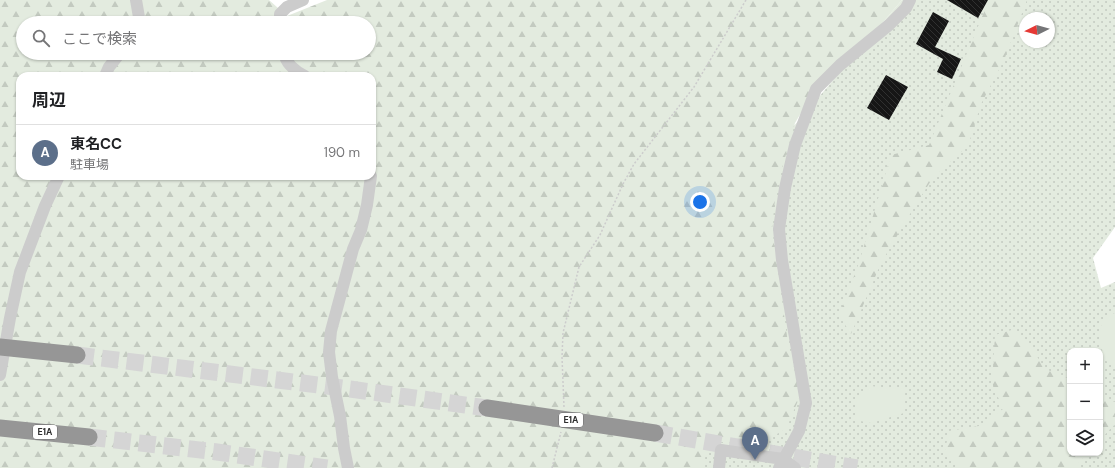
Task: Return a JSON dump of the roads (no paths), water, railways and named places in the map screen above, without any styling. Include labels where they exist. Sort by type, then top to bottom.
[{"type":"highway","points":[[0,347],[78,355]]},
{"type":"highway","name":"E1A","points":[[487,408],[655,433]]},
{"type":"highway","name":"E1A","points":[[0,428],[89,437]]},
{"type":"street","points":[[136,0],[139,16]]},
{"type":"street","points":[[280,16],[280,14],[287,7],[303,0]]},
{"type":"street","points":[[781,464],[799,431],[806,403],[782,260],[779,229],[785,188],[795,145],[816,89],[840,64],[889,25],[906,8],[910,0]]},
{"type":"street","points":[[107,72],[114,60]]},
{"type":"street","points":[[288,60],[291,66],[298,72]]},
{"type":"street","points":[[0,375],[20,272],[45,206],[57,180]]},
{"type":"street","points":[[348,468],[329,352],[331,331],[353,249],[367,205],[370,180]]},
{"type":"street","points":[[719,468],[721,450],[795,468]]},
{"type":"tunnel","points":[[77,355],[350,389],[487,408]]},
{"type":"tunnel","points":[[655,433],[743,448]]},
{"type":"tunnel","points":[[89,437],[217,452],[327,468]]},
{"type":"tunnel","points":[[769,453],[857,468]]},
{"type":"place","name":"東名CC","points":[[755,460]]}]
